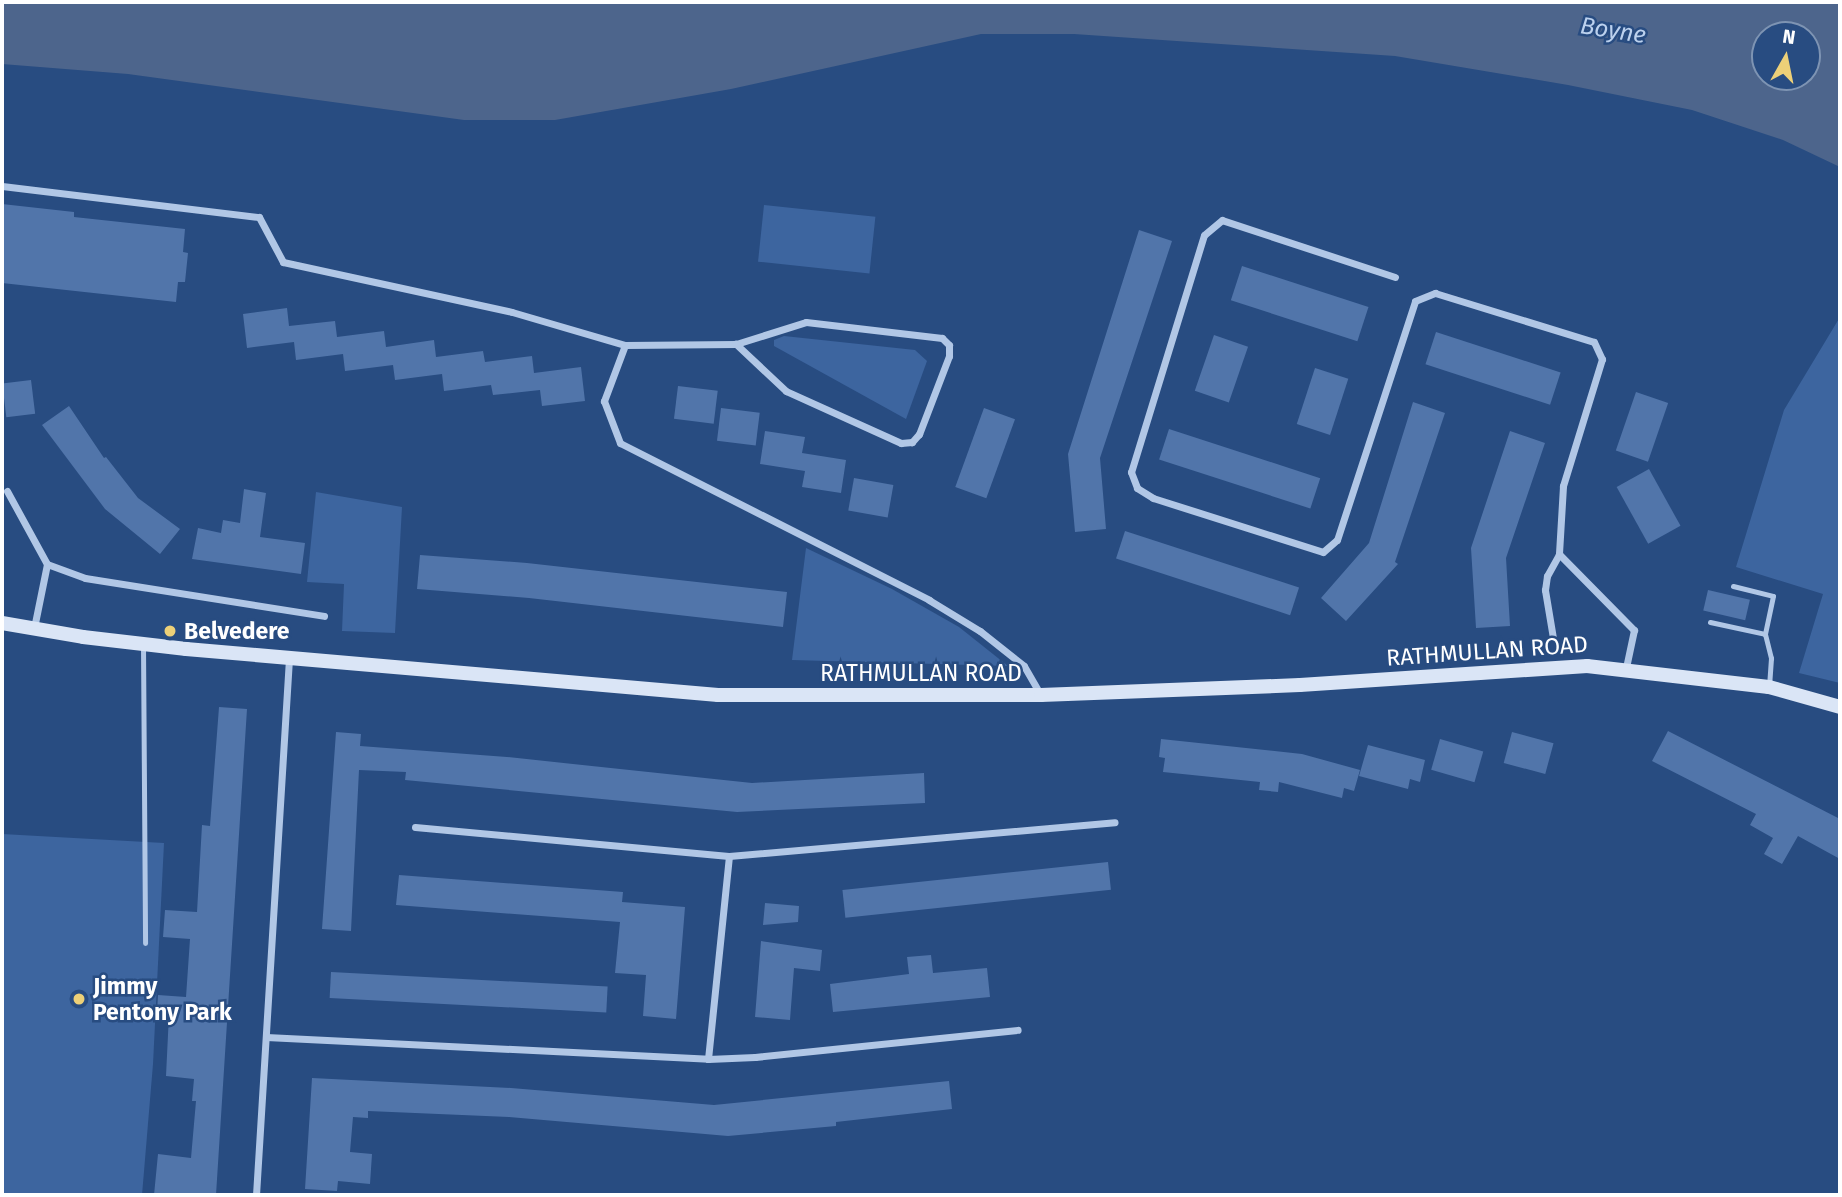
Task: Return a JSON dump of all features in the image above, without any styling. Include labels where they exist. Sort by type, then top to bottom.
[{"type":"street","points":[[2,186],[259,217],[283,262],[512,312],[625,345],[736,344],[806,322],[942,338],[949,345],[950,356],[919,434],[912,442],[901,443],[786,391],[736,344]]},
{"type":"street","points":[[1395,277],[1222,220],[1205,235],[1200,248],[1131,472],[1137,488],[1153,498],[1323,552],[1337,540],[1416,301],[1434,293],[1594,342],[1602,359],[1563,485],[1559,554],[1547,576],[1545,590],[1553,638]]},
{"type":"street","points":[[625,345],[604,401],[620,443],[929,600],[980,631],[1024,666],[1041,695]]},
{"type":"street","points":[[7,491],[47,564],[34,628]]},
{"type":"street","points":[[1559,554],[1634,630],[1626,669]]},
{"type":"street","points":[[47,564],[85,578],[324,616]]},
{"type":"street","name":"RATHMULLAN ROAD","points":[[2,623],[143,644],[718,695],[1041,695],[1300,685],[1587,666],[1769,687],[1840,707]]},
{"type":"street","points":[[256,1195],[289,658]]},
{"type":"street","points":[[415,827],[729,856],[1115,822]]},
{"type":"street","points":[[708,1059],[729,856]]},
{"type":"street","points":[[266,1037],[708,1059],[755,1057],[1018,1030]]},
{"type":"lane","points":[[1733,586],[1773,596],[1765,634],[1771,659],[1769,687]]},
{"type":"lane","points":[[1710,622],[1765,634]]},
{"type":"lane","points":[[143,644],[145,943]]},
{"type":"shaded area","points":[[764,205],[875,217],[869,273],[758,262]]},
{"type":"shaded area","points":[[1840,317],[1840,683],[1799,673],[1823,594],[1736,567],[1784,410]]},
{"type":"shaded area","points":[[784,336],[915,350],[927,361],[906,419],[774,346],[774,340]]},
{"type":"shaded area","points":[[316,492],[402,507],[395,633],[342,631],[344,584],[307,582]]},
{"type":"shaded area","points":[[806,548],[892,589],[959,627],[1008,666],[792,660]]},
{"type":"shaded area","name":"Jimmy Pentony Park","points":[[2,834],[164,843],[153,1064],[142,1195],[2,1195]]},
{"type":"water","name":"Boyne","points":[[2,2],[1840,2],[1840,167],[1783,140],[1692,110],[1568,85],[1395,56],[1074,34],[981,34],[731,89],[555,120],[464,120],[128,74],[2,64]]},
{"type":"building","points":[[2,204],[74,212],[74,217],[185,229],[183,252],[188,253],[185,282],[178,282],[176,302],[2,283]]},
{"type":"building","points":[[1139,230],[1172,241],[1100,458],[1106,529],[1075,532],[1068,454]]},
{"type":"building","points":[[1242,266],[1368,307],[1357,341],[1231,300]]},
{"type":"building","points":[[287,308],[289,326],[335,321],[337,337],[384,331],[386,347],[434,340],[436,357],[483,351],[485,362],[532,356],[534,373],[581,367],[585,401],[542,406],[540,390],[493,395],[491,385],[444,391],[442,374],[395,380],[393,365],[345,371],[343,354],[296,360],[294,342],[247,348],[243,314]]},
{"type":"building","points":[[1436,332],[1561,372],[1550,405],[1425,364]]},
{"type":"building","points":[[1214,335],[1248,347],[1229,403],[1195,391]]},
{"type":"building","points":[[1315,368],[1348,379],[1330,435],[1297,424]]},
{"type":"building","points":[[31,380],[35,414],[6,417],[2,384]]},
{"type":"building","points":[[678,386],[718,391],[714,424],[674,419]]},
{"type":"building","points":[[1636,392],[1668,403],[1648,462],[1616,451]]},
{"type":"building","points":[[1413,402],[1445,413],[1395,562],[1398,564],[1346,621],[1321,598],[1369,543]]},
{"type":"building","points":[[69,406],[104,458],[106,457],[138,498],[180,529],[160,554],[105,509],[42,425]]},
{"type":"building","points":[[721,408],[760,413],[756,446],[717,441]]},
{"type":"building","points":[[984,408],[1015,419],[986,498],[955,487]]},
{"type":"building","points":[[1169,429],[1320,478],[1310,509],[1159,459]]},
{"type":"building","points":[[765,431],[805,437],[802,453],[846,460],[841,493],[802,487],[805,471],[760,464]]},
{"type":"building","points":[[1510,431],[1545,443],[1506,558],[1510,626],[1476,628],[1471,548]]},
{"type":"building","points":[[1649,469],[1681,526],[1648,544],[1617,487]]},
{"type":"building","points":[[854,478],[893,485],[888,517],[848,510]]},
{"type":"building","points":[[244,489],[266,493],[260,537],[305,543],[301,574],[192,559],[198,528],[221,533],[223,520],[240,523]]},
{"type":"building","points":[[1125,531],[1299,588],[1290,615],[1116,559]]},
{"type":"building","points":[[420,555],[527,563],[787,592],[783,627],[529,598],[417,589]]},
{"type":"building","points":[[1708,590],[1750,600],[1745,620],[1703,610]]},
{"type":"building","points":[[219,707],[247,709],[216,1195],[154,1195],[158,1154],[191,1158],[196,1101],[192,1101],[194,1079],[166,1076],[169,1014],[157,1013],[158,995],[186,997],[190,939],[163,937],[165,910],[197,912],[202,825],[210,826]]},
{"type":"building","points":[[1668,731],[1840,819],[1840,859],[1798,836],[1782,864],[1764,854],[1773,838],[1750,825],[1756,814],[1652,761]]},
{"type":"building","points":[[336,732],[361,734],[360,746],[507,757],[752,783],[924,773],[925,803],[737,812],[405,780],[406,772],[359,770],[351,931],[322,929]]},
{"type":"building","points":[[1512,732],[1554,743],[1545,774],[1504,763]]},
{"type":"building","points":[[1161,739],[1302,754],[1360,770],[1354,791],[1344,788],[1342,798],[1279,782],[1278,792],[1259,790],[1260,782],[1163,772],[1165,758],[1159,757]]},
{"type":"building","points":[[1440,739],[1483,751],[1474,782],[1431,770]]},
{"type":"building","points":[[1368,745],[1425,760],[1420,782],[1410,779],[1408,789],[1359,776]]},
{"type":"building","points":[[1108,862],[1111,890],[845,918],[842,890]]},
{"type":"building","points":[[399,875],[623,892],[622,902],[685,907],[676,1019],[643,1016],[646,975],[615,973],[620,922],[396,905]]},
{"type":"building","points":[[765,903],[799,906],[798,922],[763,925]]},
{"type":"building","points":[[761,941],[822,950],[820,971],[794,968],[790,1020],[755,1017]]},
{"type":"building","points":[[931,955],[933,973],[987,968],[990,997],[833,1012],[830,984],[909,974],[907,957]]},
{"type":"building","points":[[331,972],[608,986],[606,1012],[330,998]]},
{"type":"building","points":[[312,1078],[511,1088],[714,1105],[949,1081],[952,1109],[836,1122],[836,1126],[728,1136],[509,1117],[368,1111],[368,1118],[353,1117],[350,1152],[372,1154],[370,1184],[338,1181],[337,1191],[305,1189]]},
{"type":"place","name":"Belvedere","points":[[170,631]]},
{"type":"place","name":"Jimmy Pentony Park","points":[[79,999]]}]
